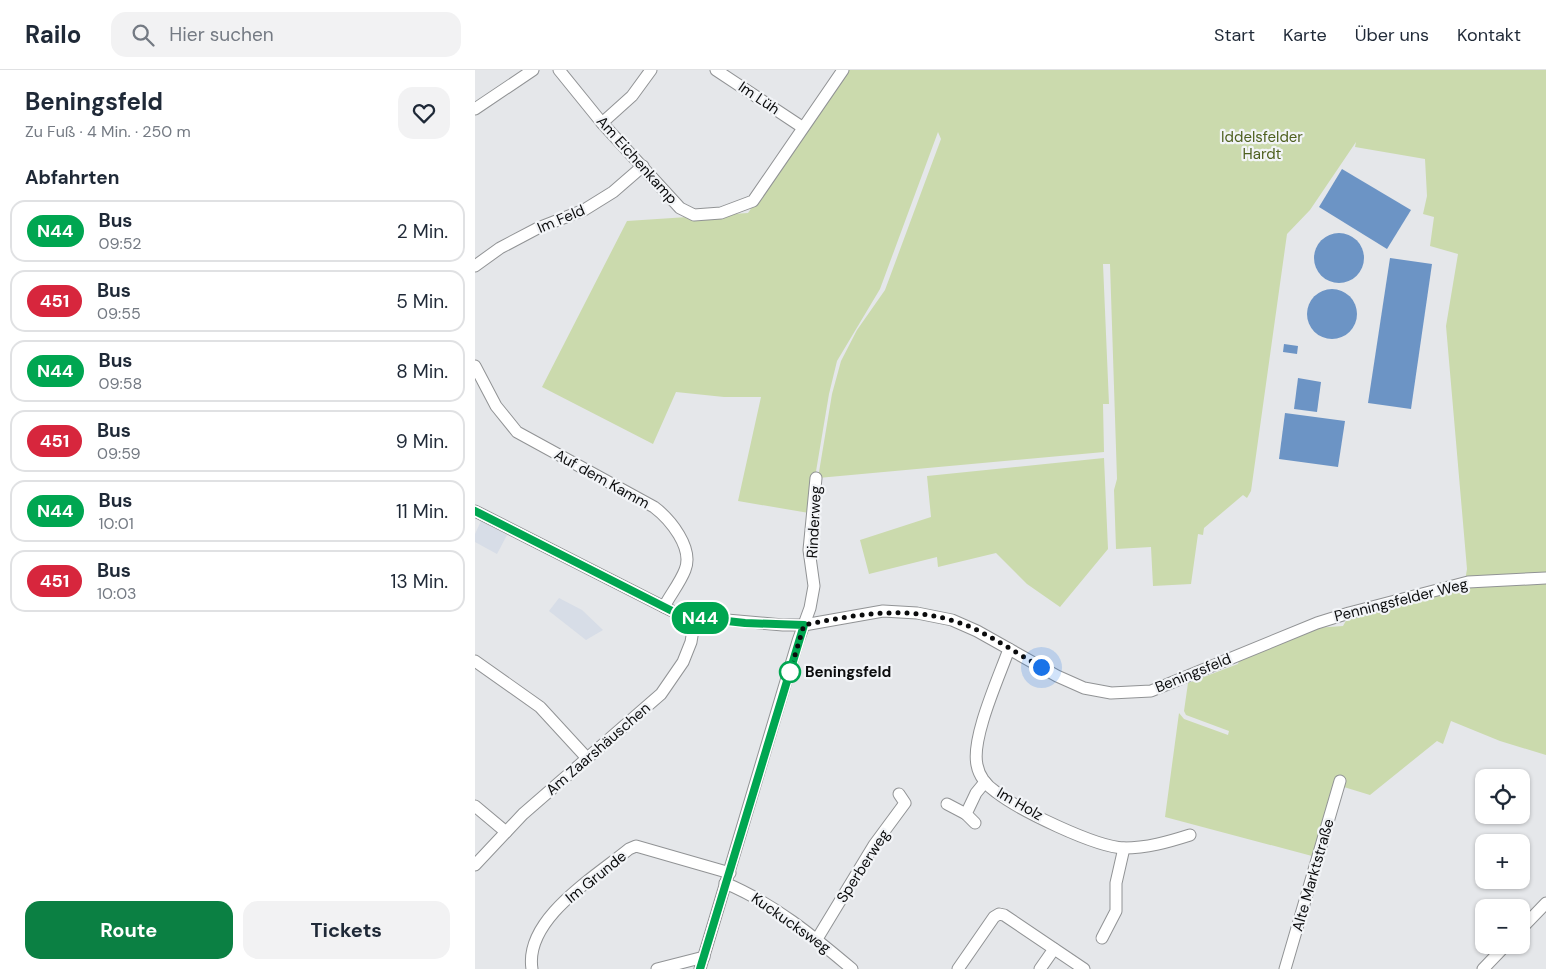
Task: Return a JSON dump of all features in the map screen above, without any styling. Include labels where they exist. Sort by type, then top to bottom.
[{"type":"street","points":[[475,109],[533,70]]},
{"type":"street","name":"Am Eichenkamp","points":[[559,70],[602,123],[680,208],[694,215],[721,213],[753,201],[802,127],[843,70]]},
{"type":"street","points":[[602,123],[632,96],[651,70]]},
{"type":"street","name":"Im Lüh","points":[[716,70],[802,127]]},
{"type":"street","name":"Im Feld","points":[[475,266],[500,248],[538,228],[584,210],[613,192],[643,166]]},
{"type":"street","name":"Auf dem Kamm","points":[[475,366],[496,406],[517,432],[654,507],[671,523],[685,550],[687,561],[685,570],[664,607]]},
{"type":"street","name":"Rinderweg","points":[[700,969],[804,625],[814,586],[809,550],[816,478]]},
{"type":"street","name":"Beningsfeld","points":[[475,511],[682,616],[745,623],[804,625],[883,611],[917,613],[952,620],[977,630],[1057,676],[1085,688],[1111,693],[1151,690],[1317,623]]},
{"type":"street","name":"Penningsfelder Weg","points":[[1317,623],[1468,582],[1546,578]]},
{"type":"street","name":"Am Zaarshäuschen","points":[[475,865],[505,832],[586,756],[661,694],[674,678],[691,642],[695,617]]},
{"type":"street","name":"Im Holz","points":[[1009,649],[980,730],[975,757],[979,773],[985,782],[1004,798],[1069,831],[1107,846],[1124,848],[1156,846],[1190,835]]},
{"type":"street","points":[[475,661],[540,707],[586,756]]},
{"type":"street","points":[[966,814],[976,793],[985,782]]},
{"type":"street","name":"Alte Marktstraße","points":[[1285,969],[1339,782]]},
{"type":"street","name":"Sperberweg","points":[[817,939],[874,845],[905,803],[899,794]]},
{"type":"street","points":[[947,804],[966,814],[975,823]]},
{"type":"street","points":[[475,806],[505,832]]},
{"type":"street","name":"Im Grunde","points":[[532,969],[532,952],[535,939],[548,917],[629,849],[637,846],[728,878]]},
{"type":"street","points":[[1102,938],[1116,911],[1116,883],[1124,848]]},
{"type":"street","name":"Kuckucksweg","points":[[728,878],[817,939],[852,969]]},
{"type":"street","points":[[1530,919],[1546,902]]},
{"type":"street","points":[[958,969],[994,917],[999,914],[1004,915],[1084,969]]},
{"type":"street","points":[[1040,969],[1054,950]]},
{"type":"street","points":[[1483,969],[1497,954]]},
{"type":"street","points":[[657,969],[704,957]]},
{"type":"shaded area","points":[[481,521],[507,535],[497,554],[475,542],[475,534]]},
{"type":"shaded area","points":[[559,598],[582,610],[603,630],[586,640],[549,611]]},
{"type":"green space","name":"Iddelsfelder Hardt","points":[[847,70],[1546,70],[1546,574],[1465,581],[1467,569],[1446,326],[1458,254],[1430,246],[1434,217],[1423,214],[1427,196],[1425,159],[1355,147],[1356,142],[1310,210],[1287,234],[1251,491],[1247,498],[1243,495],[1204,528],[1203,535],[1198,534],[1191,584],[1153,586],[1151,547],[1116,549],[1114,490],[1117,479],[1110,264],[1103,264],[1109,404],[1103,404],[1104,452],[818,478],[832,394],[841,361],[857,330],[885,290],[941,139],[938,132],[880,289],[837,361],[829,394],[809,513],[738,501],[761,397],[724,397],[676,392],[653,444],[542,387],[627,221],[748,213]]},
{"type":"green space","points":[[1104,458],[1108,549],[1060,607],[1027,584],[996,553],[938,567],[937,557],[869,574],[860,540],[931,517],[927,476]]},
{"type":"green space","points":[[1546,581],[1546,755],[1500,741],[1451,721],[1443,744],[1437,741],[1370,795],[1334,784],[1312,856],[1165,817],[1179,713],[1184,719],[1228,735],[1229,731],[1186,715],[1184,711],[1188,683],[1238,664],[1239,661],[1268,646],[1315,628],[1343,626],[1348,617],[1464,587]]},
{"type":"water","points":[[1342,169],[1411,210],[1387,249],[1319,207]]},
{"type":"water","points":[[1339,233],[1353,237],[1360,244],[1364,258],[1360,272],[1353,279],[1339,283],[1325,279],[1318,272],[1314,258],[1318,244],[1325,237]]},
{"type":"water","points":[[1390,258],[1432,264],[1411,409],[1368,403]]},
{"type":"water","points":[[1327,289],[1337,289],[1350,296],[1357,309],[1357,319],[1350,332],[1337,339],[1327,339],[1318,335],[1311,328],[1307,319],[1307,309],[1311,300],[1318,293]]},
{"type":"water","points":[[1284,344],[1298,346],[1297,354],[1283,352]]},
{"type":"water","points":[[1298,378],[1321,382],[1317,412],[1294,409]]},
{"type":"water","points":[[1285,413],[1345,421],[1338,467],[1279,459]]},
{"type":"bus line","name":"N44","points":[[475,511],[682,616],[745,623],[804,625],[700,969]]},
{"type":"place","name":"Beningsfeld","points":[[790,672]]},
{"type":"route","points":[[790,672],[804,625],[883,611],[917,613],[952,620],[977,630],[1041,667]]}]
